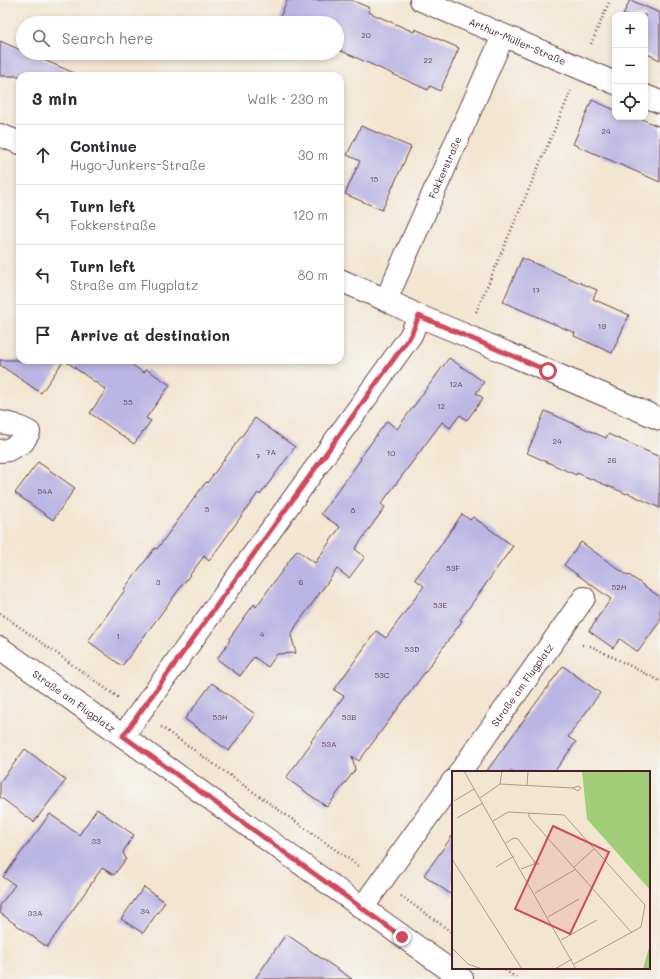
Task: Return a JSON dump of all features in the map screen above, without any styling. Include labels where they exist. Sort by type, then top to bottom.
[{"type":"street","name":"Arthur-Müller-Straße","points":[[421,0],[502,36],[612,82]]},
{"type":"street","name":"Fokkerstraße","points":[[386,300],[502,36]]},
{"type":"street","points":[[648,97],[660,102]]},
{"type":"street","points":[[0,135],[16,141]]},
{"type":"street","points":[[344,282],[419,316],[660,419]]},
{"type":"street","points":[[123,736],[411,335],[419,316]]},
{"type":"street","points":[[0,422],[14,425],[29,432],[23,442],[8,450],[0,451]]},
{"type":"street","name":"Straße am Flugplatz","points":[[461,771],[584,598]]},
{"type":"street","name":"Straße am Flugplatz","points":[[0,648],[462,979]]},
{"type":"street","points":[[362,908],[452,782]]},
{"type":"path","points":[[465,335],[485,292],[610,0]]},
{"type":"path","points":[[0,613],[452,932]]},
{"type":"path","points":[[554,641],[591,646],[660,681]]},
{"type":"path","points":[[503,969],[518,979]]},
{"type":"building","points":[[287,0],[351,0],[370,8],[368,12],[414,32],[415,29],[459,48],[440,91],[430,86],[428,90],[344,52],[344,16],[281,16]]},
{"type":"building","points":[[630,0],[660,13],[660,60],[648,54],[648,12],[624,12]]},
{"type":"building","points":[[0,41],[16,48],[16,60],[44,60],[72,72],[16,72],[16,76],[0,76]]},
{"type":"building","points":[[592,100],[612,109],[612,120],[644,120],[660,127],[660,182],[573,144]]},
{"type":"building","points":[[361,126],[411,147],[382,210],[345,194],[360,161],[347,155]]},
{"type":"building","points":[[522,258],[597,290],[593,299],[629,315],[612,353],[574,336],[575,333],[503,302]]},
{"type":"building","points":[[449,358],[484,382],[476,393],[483,398],[467,420],[460,415],[450,428],[442,422],[381,504],[385,507],[355,549],[365,557],[349,578],[337,569],[296,626],[291,635],[296,653],[277,654],[268,667],[254,657],[240,676],[217,659],[230,640],[229,639],[254,604],[256,607],[297,550],[315,563],[340,527],[321,514],[387,421],[397,429]]},
{"type":"building","points":[[0,360],[16,360],[16,364],[61,364],[41,393],[0,365]]},
{"type":"building","points":[[70,364],[131,364],[144,373],[146,369],[170,385],[146,418],[151,421],[134,444],[90,413],[106,390]]},
{"type":"building","points":[[545,411],[606,438],[608,434],[660,457],[660,508],[628,493],[627,494],[577,473],[576,475],[527,453]]},
{"type":"building","points":[[255,418],[295,447],[260,495],[258,493],[209,561],[204,556],[122,666],[88,641],[125,590],[124,589],[155,548],[157,549]]},
{"type":"building","points":[[38,462],[75,488],[53,520],[15,493]]},
{"type":"building","points":[[462,514],[470,520],[473,517],[513,546],[460,620],[462,621],[359,761],[352,756],[355,770],[327,807],[286,778],[344,696],[334,690],[376,631],[386,638],[424,586],[415,579]]},
{"type":"building","points":[[581,542],[660,597],[660,621],[638,652],[620,639],[613,648],[589,631],[611,599],[564,565]]},
{"type":"building","points":[[563,666],[600,693],[568,737],[576,742],[555,771],[487,771]]},
{"type":"building","points":[[212,683],[255,714],[229,751],[185,719]]},
{"type":"building","points":[[25,749],[66,780],[34,822],[0,797],[0,782]]},
{"type":"building","points":[[97,809],[134,835],[123,852],[126,859],[114,875],[102,868],[47,947],[0,913],[0,905],[15,885],[3,877],[50,814],[79,835]]},
{"type":"building","points":[[452,836],[452,895],[424,875]]},
{"type":"building","points":[[144,887],[165,902],[143,933],[121,919]]},
{"type":"building","points":[[286,934],[321,958],[352,979],[255,979]]},
{"type":"route","points":[[402,937],[123,736],[411,335],[419,316],[548,371]]}]
